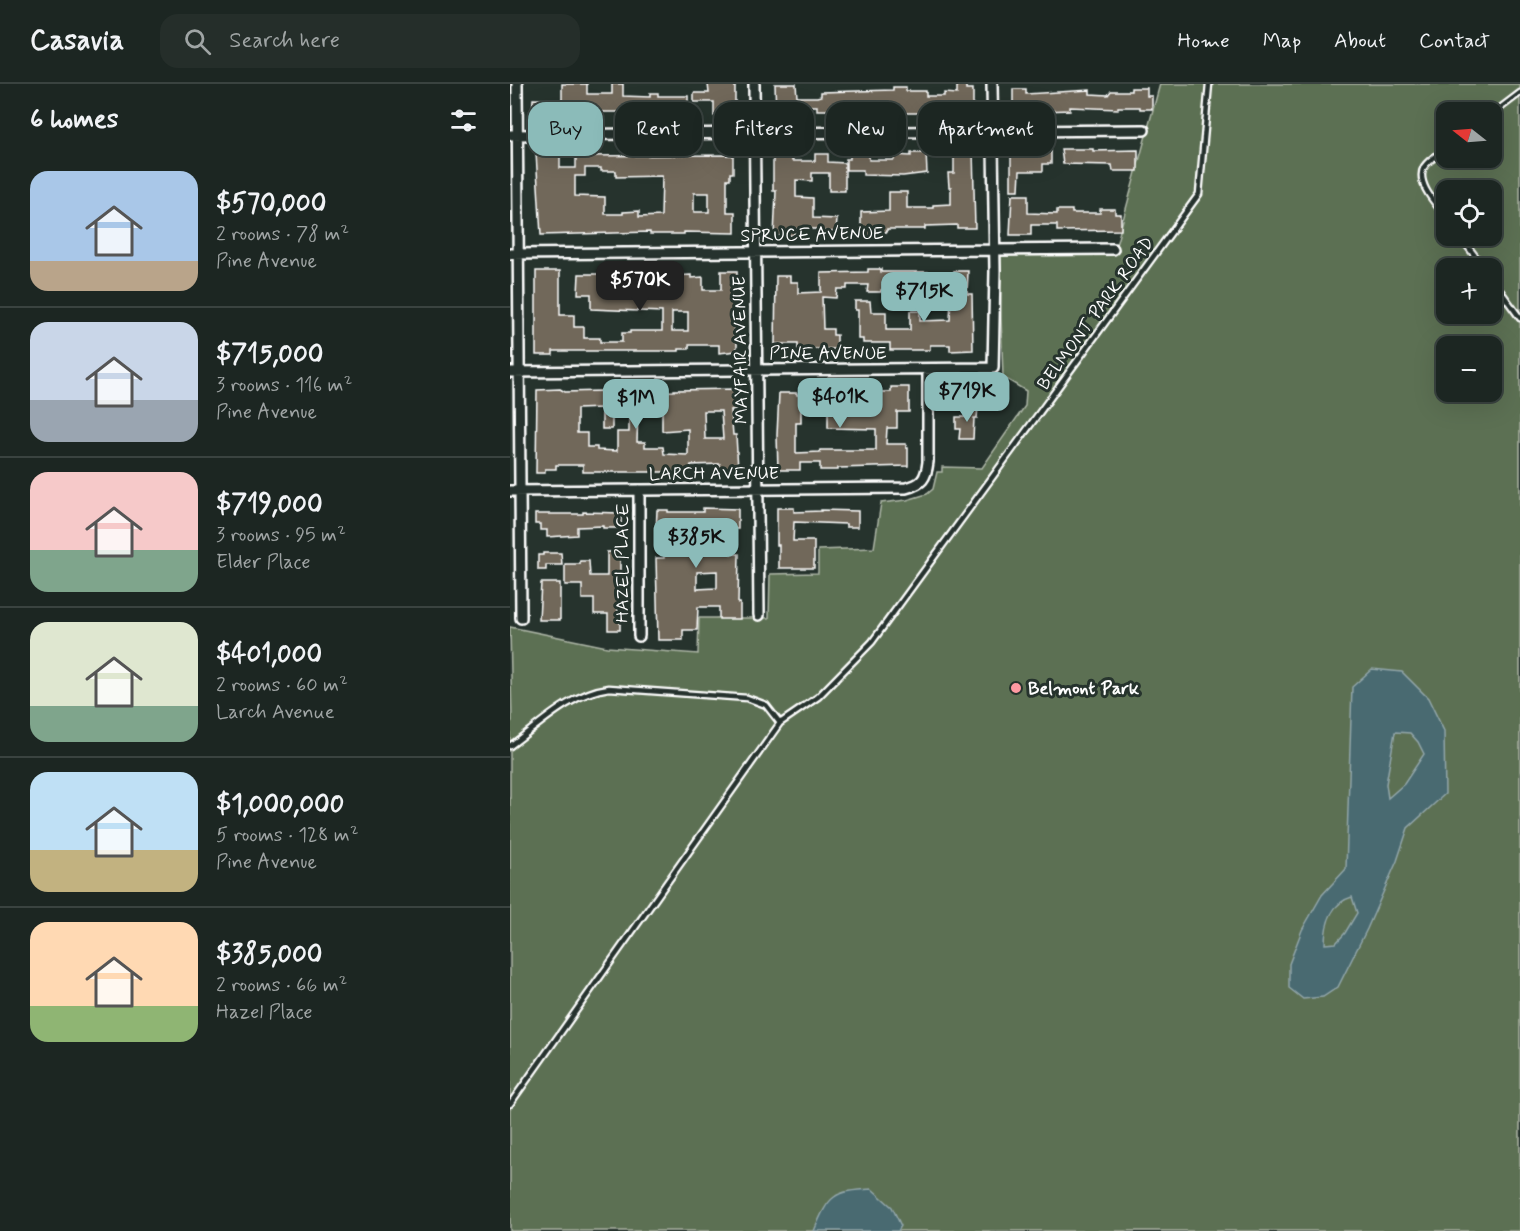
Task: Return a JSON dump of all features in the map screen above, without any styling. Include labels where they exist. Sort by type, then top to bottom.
[{"type":"street","points":[[517,84],[513,135],[514,372],[515,491],[521,618]]},
{"type":"street","name":"MAYFAIR AVENUE","points":[[754,84],[754,102]]},
{"type":"street","points":[[992,84],[992,102]]},
{"type":"street","points":[[1055,130],[1144,130]]},
{"type":"street","points":[[814,132],[918,131]]},
{"type":"street","points":[[513,135],[714,133]]},
{"type":"street","name":"MAYFAIR AVENUE","points":[[755,156],[759,615]]},
{"type":"street","points":[[992,156],[993,249]]},
{"type":"street","name":"PINE AVENUE","points":[[514,372],[993,368],[993,249]]},
{"type":"street","name":"SPRUCE AVENUE","points":[[514,254],[1113,249]]},
{"type":"street","name":"LARCH AVENUE","points":[[515,491],[906,488],[918,485],[927,477],[928,369]]},
{"type":"street","name":"HAZEL PLACE","points":[[639,490],[639,636]]},
{"type":"lane","name":"BELMONT PARK ROAD","points":[[780,723],[818,697],[872,642],[1199,194],[1209,84]]},
{"type":"lane","points":[[1502,107],[1520,93]]},
{"type":"lane","points":[[1436,156],[1424,167],[1422,174],[1425,188],[1436,203]]},
{"type":"lane","points":[[1502,293],[1520,318]]},
{"type":"lane","points":[[510,746],[574,699],[609,688],[747,698],[766,705],[780,723],[510,1104]]},
{"type":"green space","name":"Belmont Park","points":[[1160,84],[1520,84],[1520,1231],[510,1231],[510,723],[512,721],[510,627],[607,647],[698,654],[699,618],[769,618],[770,574],[818,573],[818,550],[874,548],[881,503],[907,500],[927,494],[933,489],[937,472],[942,472],[942,467],[982,468],[1025,406],[1026,391],[1003,377],[999,255],[1108,255],[1117,242]]},
{"type":"water","points":[[1372,669],[1402,672],[1428,698],[1444,731],[1445,794],[1408,828],[1397,861],[1338,987],[1323,997],[1303,999],[1289,988],[1289,964],[1302,930],[1322,895],[1346,869],[1352,687]],"holes":[[[1395,732],[1410,733],[1424,754],[1404,784],[1388,798],[1386,784]],[[1352,897],[1357,913],[1336,943],[1325,944],[1326,929],[1334,909]]]},
{"type":"water","points":[[872,1189],[892,1207],[901,1226],[898,1231],[814,1231],[824,1210],[834,1197],[849,1191]]},
{"type":"building","points":[[562,84],[587,84],[587,94],[612,94],[612,84],[623,84],[623,96],[650,97],[650,93],[658,93],[658,96],[688,96],[688,102],[615,102],[615,112],[603,112],[603,102],[533,102],[533,99],[562,100]]},
{"type":"building","points":[[708,84],[735,84],[735,102],[694,102],[694,93],[709,93]]},
{"type":"building","points":[[775,84],[796,84],[797,97],[817,97],[821,96],[821,92],[893,90],[893,87],[906,87],[906,91],[926,91],[926,96],[944,96],[944,93],[957,94],[957,84],[966,84],[966,89],[973,89],[973,102],[918,102],[918,113],[906,113],[906,102],[826,102],[826,110],[817,110],[814,102],[776,102]]},
{"type":"building","points":[[1131,88],[1147,88],[1147,96],[1152,96],[1152,109],[1070,107],[1070,110],[1055,111],[1055,102],[1013,102],[1013,89],[1026,89],[1026,94],[1090,90],[1090,94],[1108,95],[1111,91],[1131,91]]},
{"type":"building","points":[[1061,149],[1138,150],[1138,171],[1113,171],[1112,165],[1063,164]]},
{"type":"building","points":[[911,153],[918,153],[918,156],[926,156],[927,173],[903,176],[863,175],[863,170],[846,170],[846,159],[850,159],[850,156],[869,156],[869,160],[894,160],[894,156],[911,156]]},
{"type":"building","points":[[815,154],[826,154],[828,162],[845,163],[845,191],[829,191],[829,173],[812,173],[812,181],[796,180],[796,197],[813,198],[813,218],[837,219],[836,232],[794,229],[794,235],[774,236],[776,191],[773,191],[773,156],[792,156],[792,161],[815,161]]},
{"type":"building","points":[[536,156],[560,156],[560,168],[576,168],[576,156],[733,156],[733,173],[730,173],[730,179],[727,179],[727,212],[735,212],[735,233],[650,234],[650,232],[541,235]],"holes":[[[585,168],[601,168],[601,171],[616,171],[616,177],[662,176],[661,216],[639,217],[639,211],[605,214],[605,197],[575,196],[575,176],[585,176]],[[694,193],[709,193],[709,212],[694,212]]]},
{"type":"building","points":[[954,156],[973,156],[975,228],[957,228],[957,225],[925,226],[925,229],[887,229],[887,232],[871,232],[871,236],[861,235],[861,212],[889,211],[889,192],[907,192],[907,208],[933,208],[933,205],[951,204],[948,173],[954,173]]},
{"type":"building","points":[[1011,156],[1051,156],[1051,164],[1043,164],[1043,171],[1020,171],[1019,190],[1011,190]]},
{"type":"building","points":[[1012,195],[1028,195],[1028,213],[1057,214],[1057,210],[1072,210],[1072,213],[1100,213],[1100,209],[1115,209],[1115,214],[1121,214],[1121,230],[1057,231],[1057,225],[1031,225],[1031,235],[1010,235]]},
{"type":"building","points":[[868,269],[881,269],[881,272],[928,272],[928,292],[912,292],[912,289],[867,292],[868,285],[847,285],[847,289],[837,289],[836,298],[822,297],[823,329],[833,329],[833,335],[837,335],[837,349],[798,349],[798,344],[775,344],[776,276],[790,276],[790,282],[798,282],[798,293],[821,292],[821,273],[868,272]]},
{"type":"building","points":[[536,271],[560,271],[560,315],[574,315],[574,327],[584,327],[584,338],[600,338],[600,342],[622,342],[622,333],[662,331],[662,312],[591,309],[591,294],[578,294],[579,274],[671,272],[670,276],[703,277],[703,290],[721,290],[721,271],[737,271],[737,279],[733,279],[736,309],[733,309],[734,341],[737,341],[737,351],[719,353],[719,345],[689,345],[689,349],[679,349],[679,351],[553,351],[553,355],[536,355]],"holes":[[[672,312],[688,312],[688,331],[672,331]]]},
{"type":"building","points":[[954,271],[968,271],[967,294],[972,294],[973,350],[950,351],[950,345],[930,345],[930,350],[890,350],[890,343],[863,343],[863,339],[858,339],[858,310],[855,310],[855,301],[870,301],[871,312],[886,312],[886,330],[910,330],[910,311],[920,311],[920,321],[950,320],[951,294],[934,294],[934,286],[953,286]]},
{"type":"building","points":[[891,387],[909,387],[909,412],[897,412],[897,428],[887,428],[886,444],[906,444],[908,466],[820,470],[820,463],[800,463],[800,470],[778,470],[779,393],[821,395],[821,389],[831,389],[831,392],[891,392]],"holes":[[[801,405],[821,405],[821,408],[828,408],[828,428],[876,429],[876,450],[820,450],[820,452],[796,453],[796,423],[801,423]]]},
{"type":"building","points":[[560,389],[565,392],[601,391],[601,393],[737,389],[738,409],[731,410],[733,435],[736,435],[738,469],[720,470],[720,464],[691,465],[690,472],[583,472],[583,465],[556,465],[556,469],[545,469],[545,473],[536,473],[537,390]],"holes":[[[612,407],[629,407],[629,432],[617,432],[617,451],[587,447],[587,433],[577,433],[577,409],[602,408],[602,429],[612,429]],[[638,409],[662,409],[662,431],[688,429],[688,455],[664,454],[663,447],[645,447],[645,442],[637,442]],[[704,411],[721,411],[723,439],[705,439]]]},
{"type":"building","points":[[966,406],[978,407],[977,418],[974,418],[973,439],[959,439],[960,429],[956,429],[956,417],[965,417]]},
{"type":"building","points":[[703,508],[738,509],[738,529],[732,529],[731,554],[739,554],[740,619],[719,619],[719,607],[698,607],[697,630],[683,630],[683,640],[658,640],[656,558],[664,558],[664,533],[656,533],[657,510],[703,512]],"holes":[[[673,535],[692,535],[693,551],[673,552]],[[717,571],[717,588],[697,589],[697,572]]]},
{"type":"building","points":[[777,508],[794,508],[794,512],[858,511],[858,527],[846,527],[846,524],[794,522],[793,541],[814,541],[814,568],[779,568]]},
{"type":"building","points":[[583,512],[621,513],[621,528],[577,527],[577,535],[547,537],[547,530],[540,530],[540,524],[535,524],[535,514],[583,514]]},
{"type":"building","points":[[607,552],[620,552],[618,619],[620,619],[620,630],[608,630],[608,614],[594,614],[594,599],[582,599],[582,585],[565,585],[565,564],[580,564],[580,561],[589,561],[590,576],[607,576]]},
{"type":"building","points":[[543,553],[561,553],[562,565],[546,565],[546,570],[538,570],[538,555],[543,555]]},
{"type":"building","points":[[541,583],[560,583],[560,620],[539,620]]},
{"type":"place","name":"Belmont Park","points":[[1016,688]]}]
